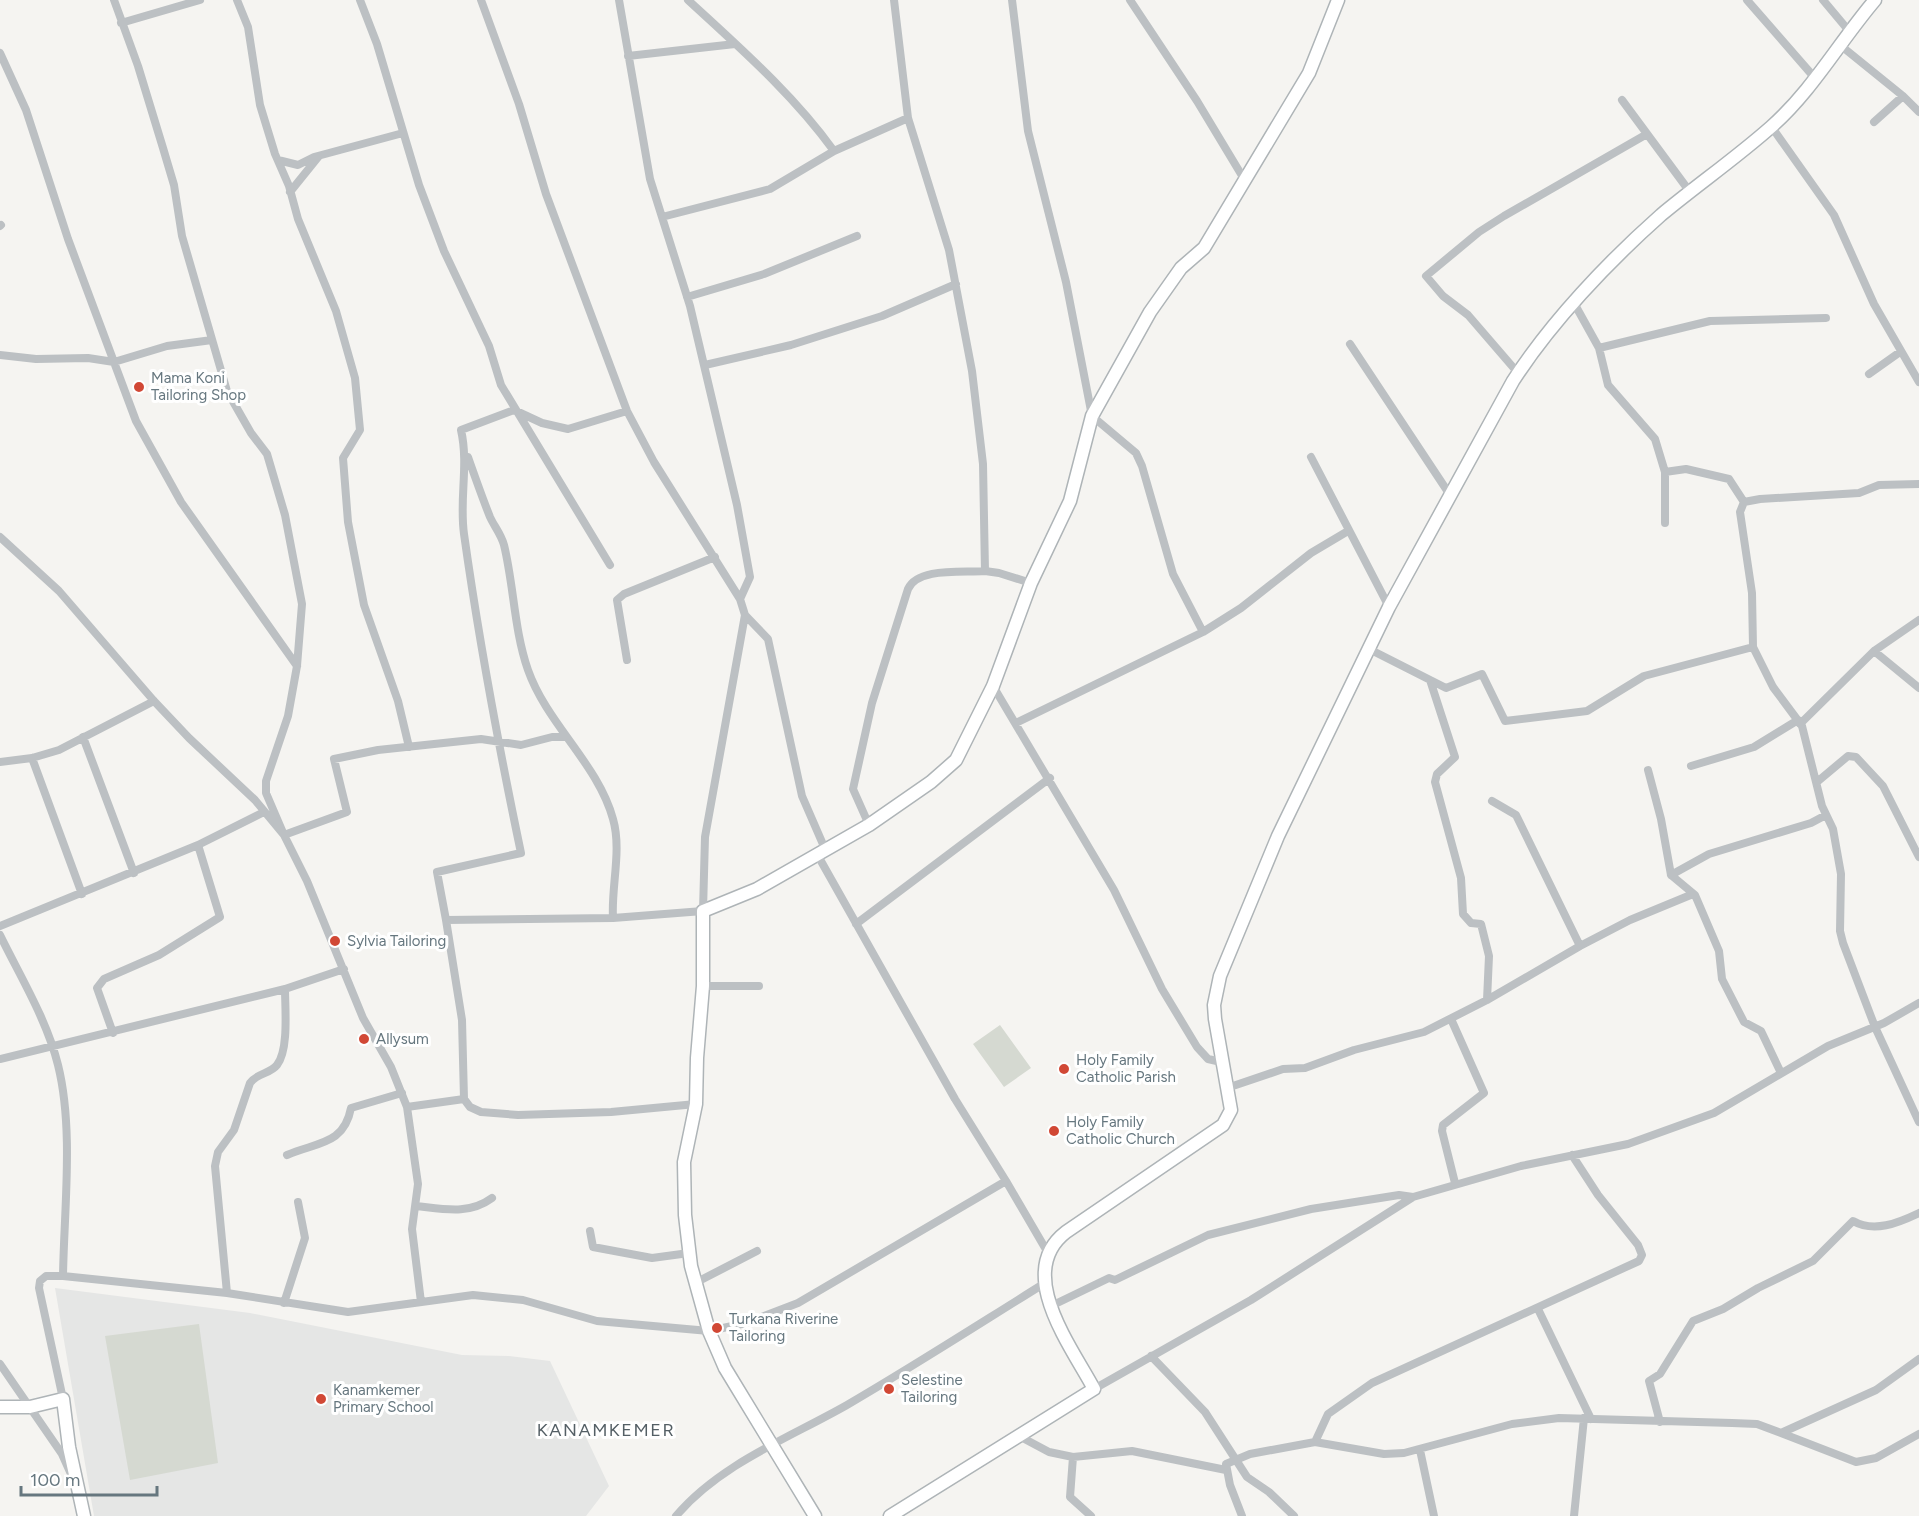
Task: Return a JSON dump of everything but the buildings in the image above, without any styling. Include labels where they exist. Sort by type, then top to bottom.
[{"type":"street","points":[[114,0],[138,66],[166,157],[182,236],[227,391],[251,433],[267,454],[285,515],[302,604],[297,666],[288,716],[266,781],[266,793],[344,969],[363,1018],[380,1045],[402,1093],[418,1184],[412,1229],[422,1302]]},
{"type":"street","points":[[121,23],[200,0]]},
{"type":"street","points":[[237,0],[248,27],[260,105],[298,219],[339,320],[355,378],[360,430],[343,458],[348,522],[364,605],[398,701],[409,747]]},
{"type":"street","points":[[360,0],[419,185],[444,251],[489,346],[501,385],[514,410],[610,565]]},
{"type":"street","points":[[481,0],[519,104],[546,194],[627,411],[654,462],[740,599],[745,615],[768,639],[802,796],[821,852],[856,924],[955,1099],[1048,1253]]},
{"type":"street","points":[[619,0],[650,179],[687,297],[705,365],[750,578],[740,599]]},
{"type":"street","points":[[688,0],[816,126],[834,151]]},
{"type":"street","points":[[894,0],[908,118],[931,185],[956,284],[972,370],[981,440],[985,571]]},
{"type":"street","points":[[1012,0],[1028,131],[1066,282],[1092,416],[1136,453],[1142,466],[1173,574],[1203,632]]},
{"type":"street","points":[[1130,0],[1197,101],[1244,178]]},
{"type":"street","points":[[446,920],[613,918],[702,911],[757,890],[869,825],[931,782],[956,760],[993,686],[1031,583],[1070,501],[1092,416],[1150,312],[1181,268],[1204,248],[1309,73],[1338,0]]},
{"type":"street","points":[[1747,0],[1814,77]]},
{"type":"street","points":[[1823,0],[1849,31]]},
{"type":"street","points":[[1094,1389],[1051,1306],[1045,1283],[1044,1262],[1048,1253],[1066,1232],[1223,1125],[1230,1112],[1214,1005],[1220,976],[1278,836],[1389,607],[1518,373],[1548,332],[1574,303],[1660,216],[1771,126],[1792,106],[1875,0]]},
{"type":"street","points":[[628,56],[735,44]]},
{"type":"street","points":[[1840,45],[1903,96],[1919,112]]},
{"type":"street","points":[[0,53],[26,110],[68,239],[136,421],[181,502],[297,666]]},
{"type":"street","points":[[1874,122],[1903,96]]},
{"type":"street","points":[[1622,100],[1690,192]]},
{"type":"street","points":[[662,218],[770,189],[834,151],[908,118]]},
{"type":"street","points":[[1771,126],[1834,215],[1874,304],[1919,382]]},
{"type":"street","points":[[278,160],[298,165],[319,156],[403,133]]},
{"type":"street","points":[[1518,373],[1468,315],[1443,296],[1426,276],[1479,232],[1647,134]]},
{"type":"street","points":[[290,192],[319,156]]},
{"type":"street","points":[[687,297],[764,274],[857,236]]},
{"type":"street","points":[[705,365],[791,345],[882,316],[956,284]]},
{"type":"street","points":[[1574,303],[1599,348],[1608,385],[1655,440],[1665,471],[1665,522]]},
{"type":"street","points":[[1599,348],[1710,321],[1826,318]]},
{"type":"street","points":[[0,355],[36,359],[88,358],[114,362],[167,346],[212,340]]},
{"type":"street","points":[[1350,344],[1450,495]]},
{"type":"street","points":[[1869,374],[1900,352]]},
{"type":"street","points":[[613,918],[612,895],[616,841],[614,819],[593,774],[566,737],[535,686],[528,669],[502,539],[491,519],[466,454],[461,430],[514,410],[542,423],[568,429],[627,411]]},
{"type":"street","points":[[466,454],[463,531],[498,741],[521,853],[437,872],[462,1020],[464,1099],[470,1107],[481,1112],[518,1115],[610,1112],[696,1104]]},
{"type":"street","points":[[1311,457],[1389,607]]},
{"type":"street","points":[[1665,471],[1686,469],[1729,478],[1744,502]]},
{"type":"street","points":[[1744,502],[1814,494],[1859,493],[1879,485],[1919,484]]},
{"type":"street","points":[[1744,502],[1740,512],[1752,592],[1753,647],[1773,687],[1799,722],[1826,815],[1833,829],[1840,862],[1840,931],[1843,943],[1875,1027],[1919,1122]]},
{"type":"street","points":[[1016,723],[1203,632],[1241,608],[1311,553],[1348,531]]},
{"type":"street","points":[[0,537],[59,591],[154,701],[284,835]]},
{"type":"street","points":[[627,660],[617,600],[624,594],[715,556]]},
{"type":"street","points":[[869,825],[853,789],[872,704],[912,581],[922,576],[985,571],[1031,583]]},
{"type":"street","points":[[745,615],[705,837],[702,911],[703,986],[696,1104],[684,1162],[685,1215],[695,1283],[709,1331],[724,1368],[815,1516]]},
{"type":"street","points":[[1690,766],[1754,747],[1799,722],[1874,651],[1919,620]]},
{"type":"street","points":[[1369,649],[1446,688],[1482,674],[1504,721],[1587,711],[1644,676],[1753,647]]},
{"type":"street","points":[[1874,651],[1919,688]]},
{"type":"street","points":[[1430,680],[1455,757],[1437,774],[1435,782],[1461,878],[1463,914],[1472,923],[1481,924],[1488,948],[1487,1000]]},
{"type":"street","points":[[993,686],[1050,778],[1114,890],[1162,989],[1197,1047],[1208,1059],[1221,1062]]},
{"type":"street","points":[[0,762],[32,758],[59,750],[154,701]]},
{"type":"street","points":[[82,737],[134,873]]},
{"type":"street","points":[[284,835],[347,812],[334,759],[481,739],[521,745],[552,737],[566,737]]},
{"type":"street","points":[[1817,782],[1848,756],[1856,757],[1886,790],[1919,857]]},
{"type":"street","points":[[32,758],[82,894]]},
{"type":"street","points":[[1648,770],[1661,819],[1671,874],[1693,894],[1719,951],[1722,979],[1744,1022],[1761,1031],[1781,1073]]},
{"type":"street","points":[[856,924],[1050,778]]},
{"type":"street","points":[[1492,801],[1516,815],[1580,946]]},
{"type":"street","points":[[0,926],[134,873],[198,845],[264,812]]},
{"type":"street","points":[[1671,874],[1709,855],[1811,823],[1826,815]]},
{"type":"street","points":[[113,1033],[97,988],[104,979],[159,955],[220,917],[198,845]]},
{"type":"street","points":[[1227,1088],[1283,1069],[1305,1068],[1354,1050],[1414,1036],[1487,1000],[1630,920],[1693,894]]},
{"type":"street","points":[[0,935],[53,1047],[64,1105],[63,1276]]},
{"type":"street","points":[[0,1059],[285,989],[344,969]]},
{"type":"street","points":[[703,986],[759,986]]},
{"type":"street","points":[[227,1293],[215,1166],[218,1152],[234,1130],[254,1076],[276,1066],[284,1053],[285,989]]},
{"type":"street","points":[[890,1516],[1094,1389],[1251,1300],[1413,1197],[1455,1183],[1628,1144],[1714,1113],[1847,1036],[1875,1027],[1919,1003]]},
{"type":"street","points":[[1451,1018],[1484,1093],[1443,1125],[1442,1131],[1455,1183]]},
{"type":"street","points":[[287,1155],[311,1144],[333,1140],[348,1124],[351,1107],[402,1093]]},
{"type":"street","points":[[406,1107],[464,1099]]},
{"type":"street","points":[[1315,1442],[1328,1414],[1357,1391],[1491,1326],[1538,1309],[1635,1263],[1642,1255],[1638,1245],[1598,1195],[1572,1155]]},
{"type":"street","points":[[84,1516],[75,1483],[63,1400],[39,1288],[40,1281],[46,1276],[227,1293],[348,1312],[473,1295],[523,1300],[597,1320],[709,1331],[746,1323],[798,1303],[1006,1181]]},
{"type":"street","points":[[1051,1306],[1109,1278],[1115,1280],[1208,1235],[1311,1209],[1399,1195],[1413,1197]]},
{"type":"street","points":[[416,1206],[458,1210],[478,1208],[492,1198]]},
{"type":"street","points":[[284,1303],[305,1238],[298,1203]]},
{"type":"street","points":[[1660,1422],[1649,1381],[1660,1374],[1693,1322],[1723,1309],[1758,1288],[1813,1261],[1853,1221],[1864,1227],[1896,1223],[1919,1213]]},
{"type":"street","points":[[590,1231],[593,1247],[652,1258],[689,1253]]},
{"type":"street","points":[[695,1283],[757,1251]]},
{"type":"street","points":[[676,1516],[705,1488],[770,1446],[856,1399],[1045,1283]]},
{"type":"street","points":[[1538,1309],[1587,1418],[1574,1516]]},
{"type":"street","points":[[1150,1356],[1195,1399],[1247,1477],[1269,1492],[1294,1516]]},
{"type":"street","points":[[1781,1433],[1876,1390],[1919,1359]]},
{"type":"street","points":[[0,1364],[62,1454],[75,1483]]},
{"type":"street","points":[[0,1407],[30,1407],[63,1400]]},
{"type":"street","points":[[1242,1516],[1226,1464],[1236,1458],[1315,1442],[1384,1454],[1420,1450],[1512,1424],[1587,1418],[1757,1424],[1856,1462],[1876,1458],[1919,1434]]},
{"type":"street","points":[[1019,1436],[1049,1452],[1073,1456],[1132,1451],[1226,1470]]},
{"type":"street","points":[[1420,1450],[1434,1516]]},
{"type":"street","points":[[1073,1456],[1070,1497],[1091,1516]]},
{"type":"shaded area","points":[[1000,1025],[1031,1068],[1004,1087],[973,1044]]},
{"type":"shaded area","name":"Kanamkemer Primary School","points":[[55,1288],[250,1313],[462,1355],[509,1356],[550,1361],[609,1486],[586,1516],[94,1516]]},
{"type":"shaded area","points":[[199,1324],[218,1463],[130,1480],[105,1336]]},
{"type":"place","name":"Mama Koni Tailoring Shop","points":[[139,387]]},
{"type":"place","name":"Sylvia Tailoring","points":[[335,941]]},
{"type":"place","name":"Allysum","points":[[364,1039]]},
{"type":"place","name":"Holy Family Catholic Parish","points":[[1064,1069]]},
{"type":"place","name":"Holy Family Catholic Church","points":[[1054,1131]]},
{"type":"place","name":"Turkana Riverine Tailoring","points":[[717,1328]]},
{"type":"place","name":"Selestine Tailoring","points":[[889,1389]]},
{"type":"place","name":"Kanamkemer Primary School","points":[[321,1399]]},
{"type":"district","name":"KANAMKEMER","points":[[606,1430]]}]
